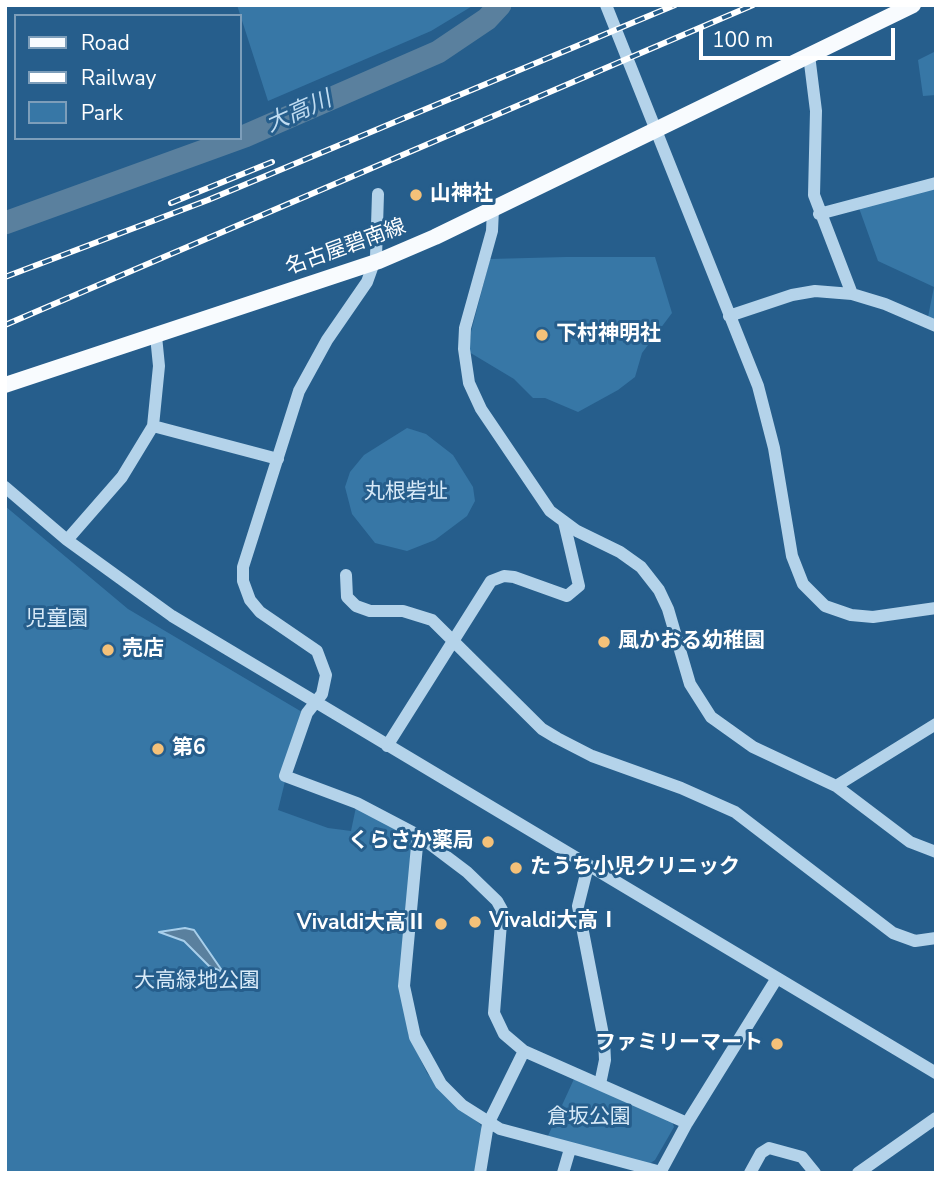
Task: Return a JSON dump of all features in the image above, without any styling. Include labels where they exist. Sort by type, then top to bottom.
[{"type":"main road","name":"名古屋碧南線","points":[[5,385],[374,263],[493,209],[913,5]]},
{"type":"street","points":[[606,5],[767,416],[792,556],[803,584],[825,606],[851,615],[873,617],[936,608]]},
{"type":"street","points":[[809,55],[816,111],[813,177],[819,214],[852,294]]},
{"type":"street","points":[[819,214],[936,183]]},
{"type":"street","points":[[378,194],[378,253],[367,282],[308,372],[292,410],[243,567],[243,581],[250,600],[260,612],[317,651],[326,675],[326,684],[307,713],[285,776],[357,803],[418,835],[467,872],[497,901],[502,910],[494,1013],[505,1034],[524,1051],[687,1123]]},
{"type":"street","points":[[493,209],[492,231],[465,328],[464,349],[469,383],[481,409],[519,468],[550,512],[620,552],[647,574],[668,609],[690,684],[711,717],[752,747],[836,786],[910,842],[936,852]]},
{"type":"street","points":[[729,316],[792,295],[815,291],[852,294],[903,310],[936,326]]},
{"type":"street","points":[[67,540],[129,468],[153,426],[159,366],[156,336]]},
{"type":"street","points":[[153,426],[278,459]]},
{"type":"street","points":[[5,487],[67,540],[139,595],[314,704],[936,1073]]},
{"type":"street","points":[[387,746],[484,589],[504,576],[560,595],[574,593],[579,586],[578,576],[564,522]]},
{"type":"street","points":[[346,575],[347,597],[356,606],[370,611],[419,614],[432,620],[550,733],[592,756],[681,788],[735,812],[892,933],[915,941],[936,938]]},
{"type":"street","points":[[836,786],[936,724]]},
{"type":"street","points":[[418,835],[404,986],[410,1020],[421,1052],[441,1084],[488,1124],[570,1149],[661,1172],[687,1123],[776,978]]},
{"type":"street","points":[[588,866],[578,895],[579,920],[604,1040],[605,1060],[600,1084]]},
{"type":"street","points":[[480,1173],[488,1124],[524,1051]]},
{"type":"street","points":[[919,1063],[936,1060]]},
{"type":"street","points":[[858,1173],[936,1118]]},
{"type":"street","points":[[750,1173],[761,1153],[769,1148],[802,1157],[815,1173]]},
{"type":"street","points":[[563,1173],[570,1149]]},
{"type":"green space","points":[[237,5],[474,5],[431,31],[268,101]]},
{"type":"green space","points":[[936,51],[936,95],[923,96],[918,60]]},
{"type":"green space","points":[[936,188],[936,321],[928,317],[934,287],[878,261],[859,208]]},
{"type":"green space","points":[[655,257],[672,313],[642,353],[635,377],[618,390],[578,412],[545,398],[533,398],[514,379],[469,352],[471,332],[490,259]]},
{"type":"green space","name":"丸根砦址","points":[[407,428],[426,434],[453,455],[473,487],[475,501],[467,516],[435,540],[407,551],[375,543],[352,514],[345,487],[350,472],[364,455]]},
{"type":"green space","name":"大高緑地公園","points":[[5,506],[128,609],[302,712],[278,810],[328,828],[351,831],[356,807],[411,835],[408,1034],[427,1073],[445,1096],[480,1124],[483,1132],[476,1173],[5,1173]]},
{"type":"green space","name":"倉坂公園","points":[[574,1079],[672,1121],[674,1127],[655,1160],[649,1164],[547,1138]]},
{"type":"shaded area","points":[[185,928],[194,930],[223,972],[209,966],[184,941],[159,932]]},
{"type":"waterway","name":"大高川","points":[[242,137],[438,52],[487,19],[500,5]]},
{"type":"waterway","name":"大高川","points":[[5,223],[234,140]]},
{"type":"railway","points":[[5,277],[208,200],[675,5]]},
{"type":"railway","points":[[5,325],[753,5]]},
{"type":"railway","points":[[171,203],[272,162]]},
{"type":"place","name":"山神社","points":[[416,195]]},
{"type":"place","name":"下村神明社","points":[[542,335]]},
{"type":"place","name":"風かおる幼稚園","points":[[604,642]]},
{"type":"place","name":"売店","points":[[108,650]]},
{"type":"place","name":"第6","points":[[158,749]]},
{"type":"place","name":"くらさか薬局","points":[[488,842]]},
{"type":"place","name":"たうち小児クリニック","points":[[516,868]]},
{"type":"place","name":"Vivaldi大高Ⅰ","points":[[475,922]]},
{"type":"place","name":"Vivaldi大高Ⅱ","points":[[441,924]]},
{"type":"place","name":"ファミリーマート","points":[[777,1044]]},
{"type":"park label","name":"児童園","points":[[57,620]]}]
